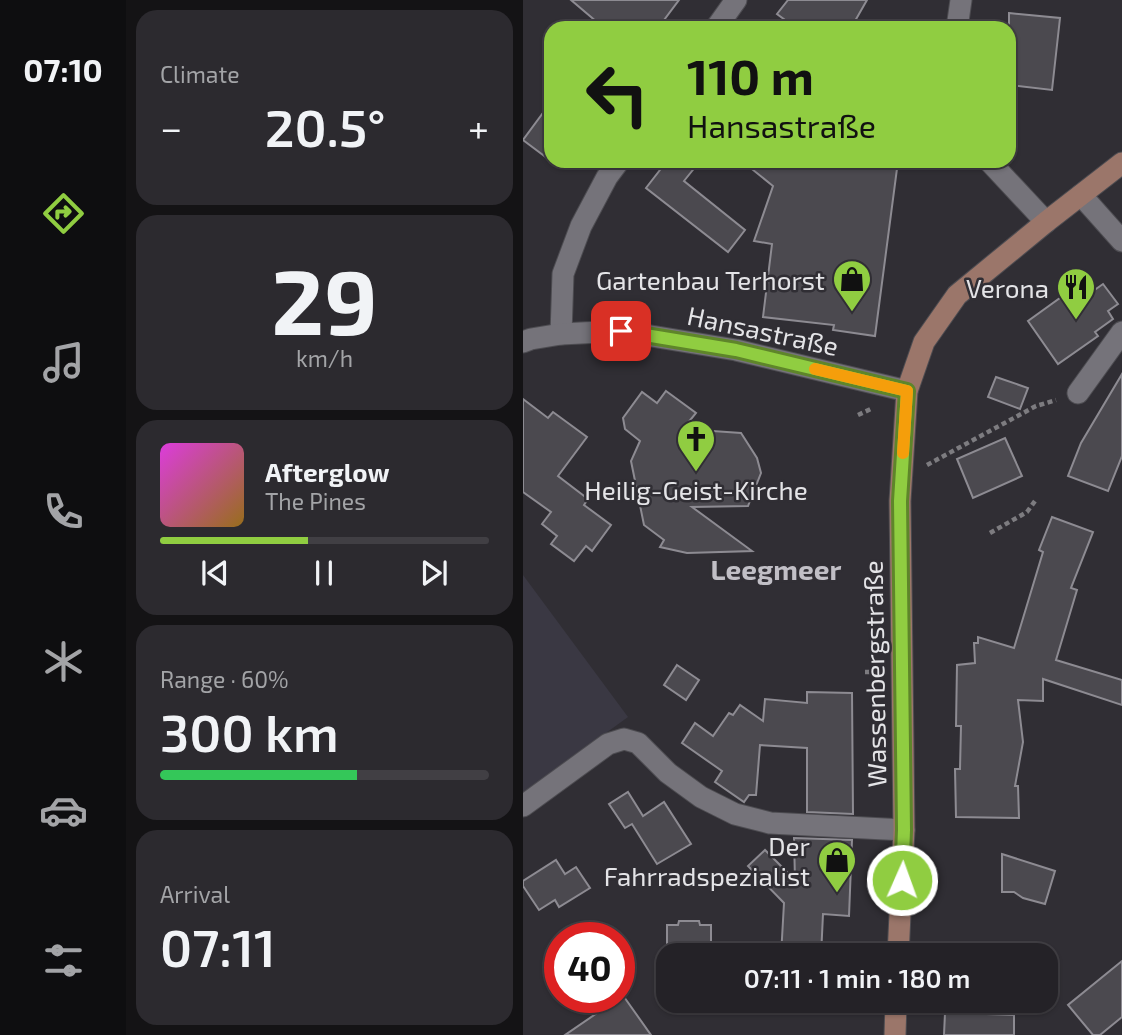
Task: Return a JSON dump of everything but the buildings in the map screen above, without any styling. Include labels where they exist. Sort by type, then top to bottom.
[{"type":"street","points":[[721,21],[736,0]]},
{"type":"street","points":[[958,21],[961,0]]},
{"type":"street","name":"Wassenbergstraße","points":[[899,943],[904,830],[900,501],[907,391],[924,342],[957,295],[1122,163]]},
{"type":"street","points":[[561,334],[563,274],[581,226],[614,168]]},
{"type":"street","points":[[996,168],[1046,222]]},
{"type":"street","points":[[1081,195],[1122,241]]},
{"type":"street","name":"Hansastraße","points":[[523,342],[561,334],[621,331],[736,350],[907,391]]},
{"type":"street","points":[[1078,393],[1122,332]]},
{"type":"street","points":[[523,806],[608,744],[624,739],[638,743],[668,773],[701,797],[735,814],[770,823],[904,830]]},
{"type":"street","points":[[895,1035],[896,1013]]},
{"type":"path","points":[[902,479],[1036,406],[1078,393]]},
{"type":"path","points":[[990,533],[1027,512],[1035,501]]},
{"type":"shaded area","points":[[523,575],[628,717],[523,793]]},
{"type":"slow traffic","points":[[815,369],[907,391],[903,453]]},
{"type":"place","name":"Gartenbau Terhorst","points":[[852,313]]},
{"type":"place","name":"Verona","points":[[1076,321]]},
{"type":"place","name":"Heilig-Geist-Kirche","points":[[696,473]]},
{"type":"place","name":"Der Fahrradspezialist","points":[[837,894]]},
{"type":"district","name":"Leegmeer","points":[[776,569]]},
{"type":"route","points":[[621,331],[736,350],[907,391],[900,501],[904,830],[902,880]]}]
